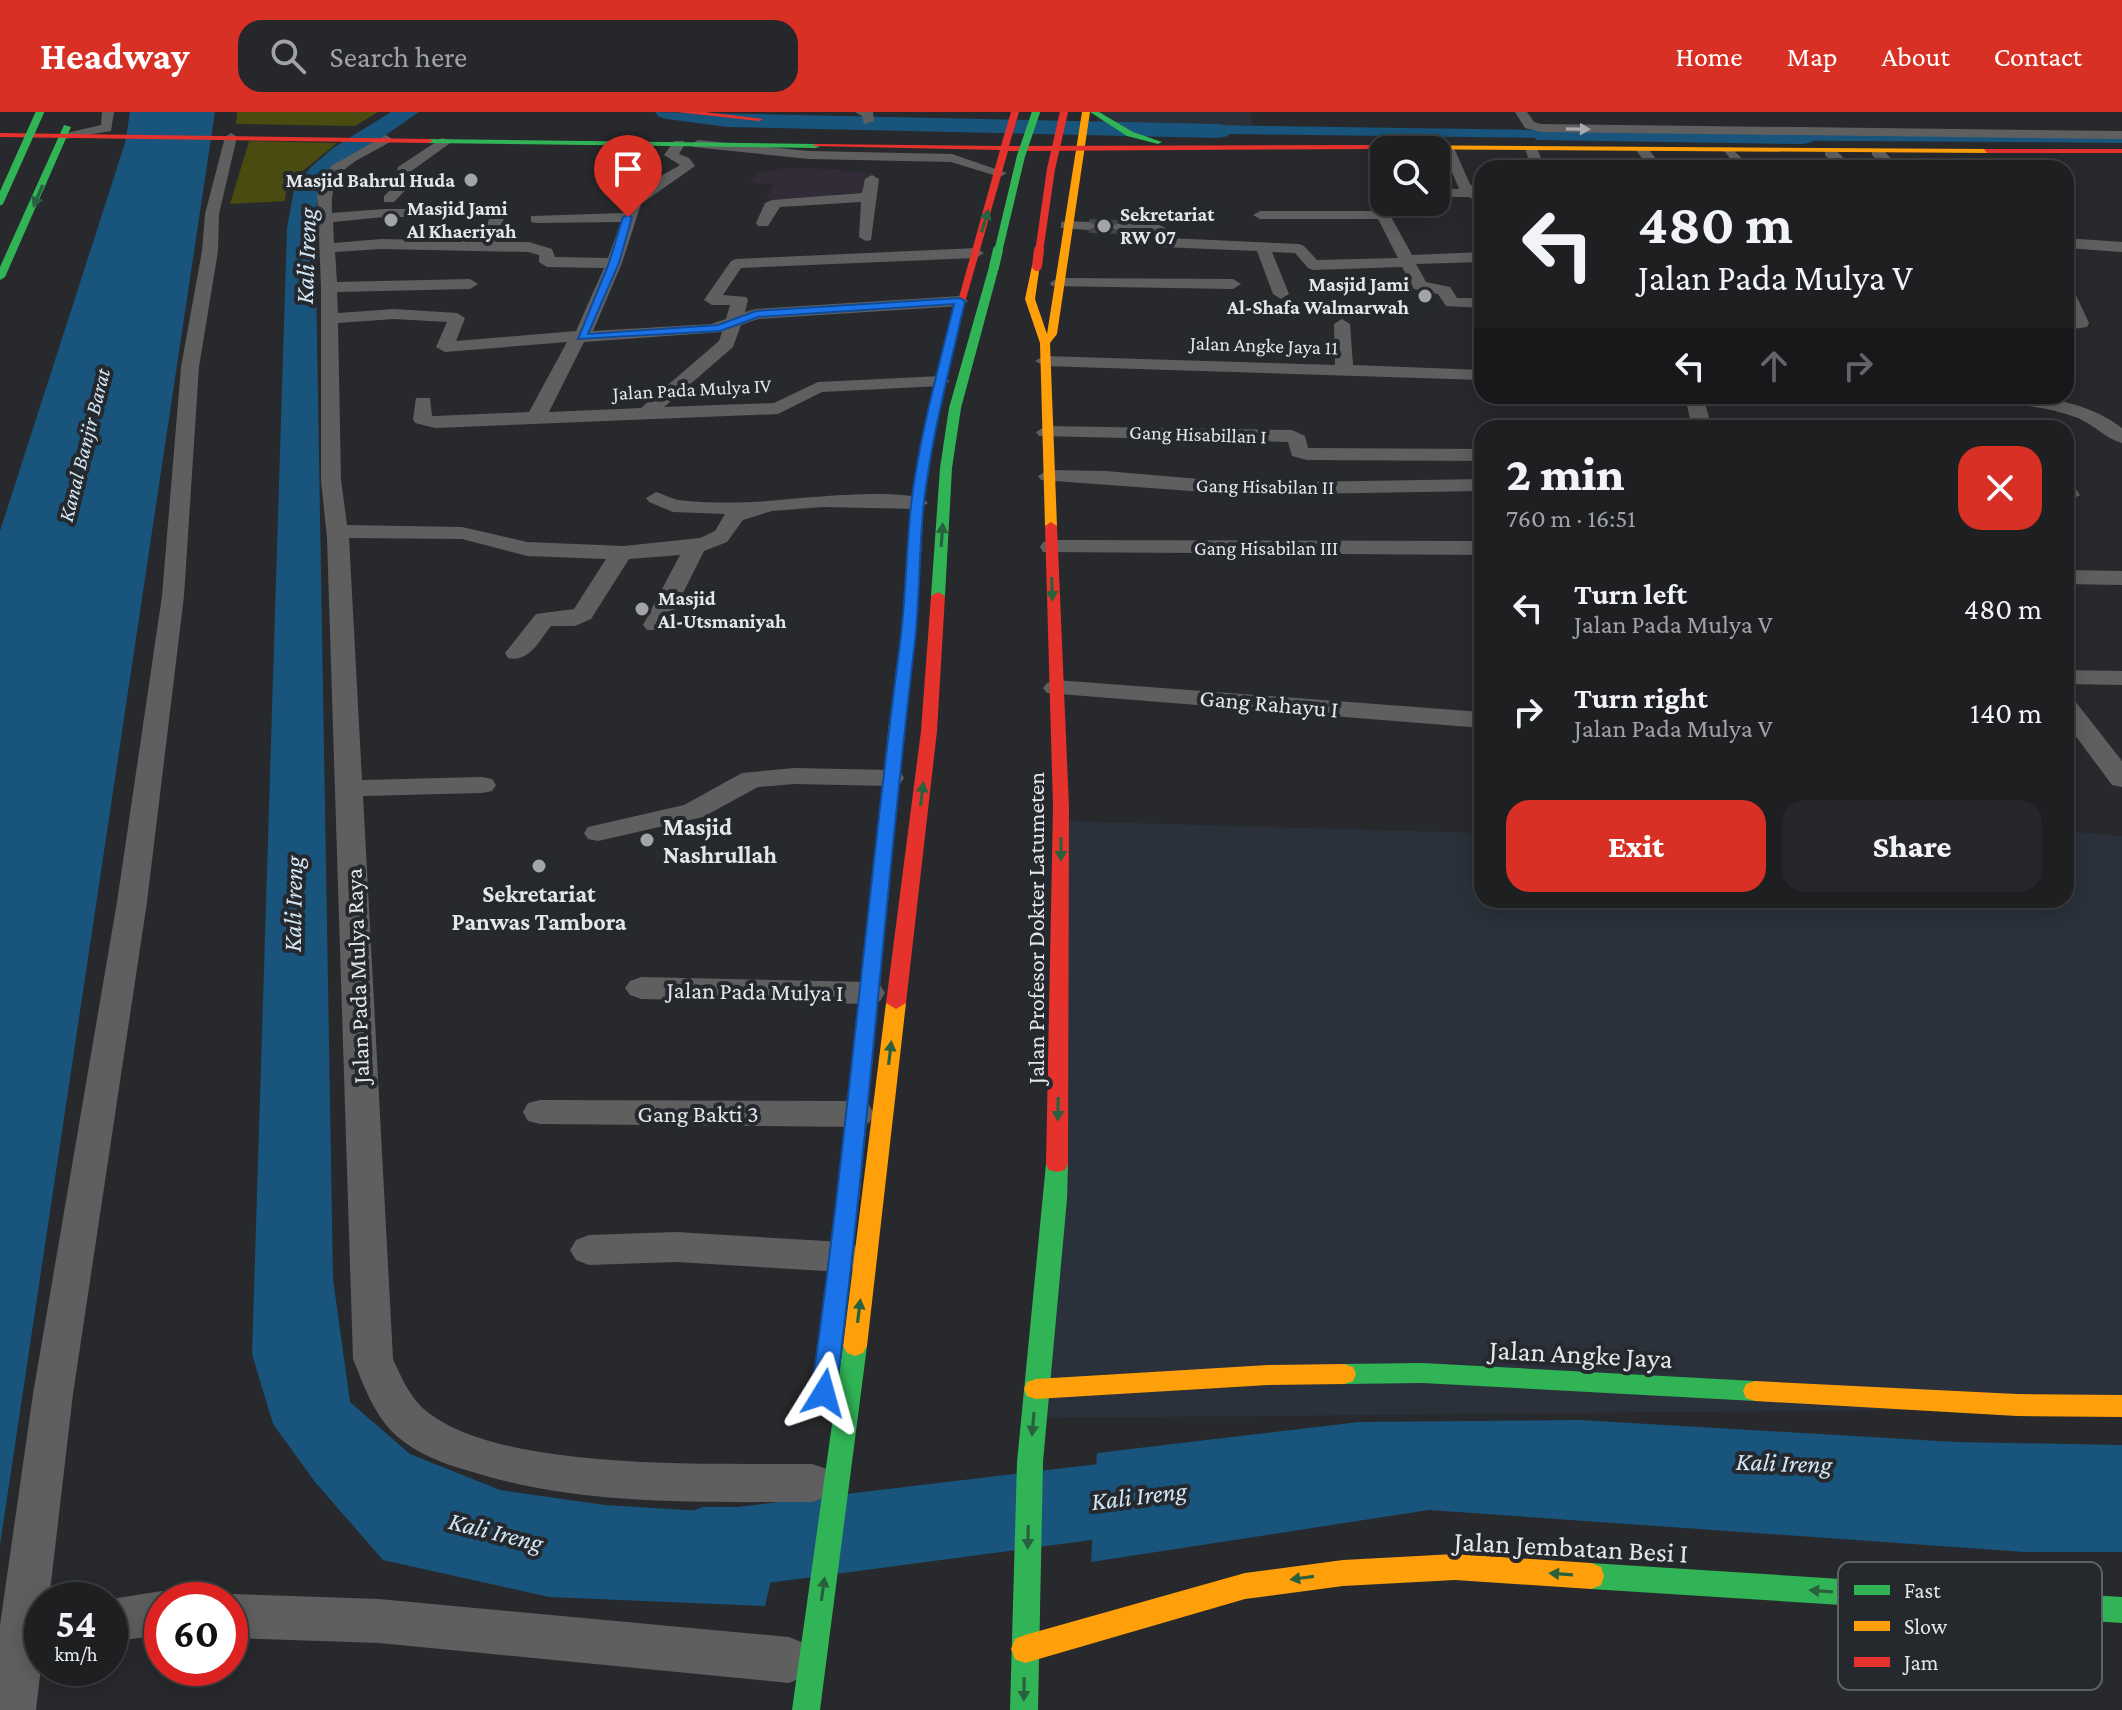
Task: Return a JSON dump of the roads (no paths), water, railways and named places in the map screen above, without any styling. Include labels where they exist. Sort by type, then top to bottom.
[{"type":"main road","points":[[11,112],[0,135],[63,137],[102,125],[223,132],[349,134],[447,141],[1084,129],[1158,142]]},
{"type":"main road","points":[[0,201],[40,112]]},
{"type":"main road","points":[[681,112],[775,122],[730,134]]},
{"type":"main road","points":[[806,1710],[795,1662],[817,1483],[929,731],[946,468],[955,408],[1021,156],[1036,112]]},
{"type":"main road","points":[[1044,352],[1030,299],[1051,169],[1064,112]]},
{"type":"main road","points":[[840,120],[870,118]]},
{"type":"main road","points":[[0,127],[63,137]]},
{"type":"main road","points":[[385,136],[611,139],[876,152],[1008,129]]},
{"type":"main road","points":[[843,1249],[890,778],[910,622],[918,503],[928,438],[960,301],[1000,172],[1008,129]]},
{"type":"main road","points":[[1084,129],[1134,141],[1158,142],[1723,137],[2033,152],[2122,151]]},
{"type":"main road","points":[[1084,129],[1134,141],[1370,147]]},
{"type":"main road","name":"Jalan Profesor Dokter Latumeten","points":[[1024,1710],[1030,1462],[1056,1199],[1061,807],[1044,352],[1052,334],[1066,225],[1084,129]]},
{"type":"main road","points":[[0,277],[63,137]]},
{"type":"main road","points":[[1723,137],[1830,152],[2122,151]]},
{"type":"main road","points":[[1450,148],[1534,157],[1632,139]]},
{"type":"main road","points":[[1000,172],[1038,164],[1061,166],[1077,175],[1134,141]]},
{"type":"main road","name":"Jalan Angke Jaya","points":[[1036,1389],[1268,1375],[1422,1373],[2017,1405],[2122,1406]]},
{"type":"main road","name":"Jalan Jembatan Besi I","points":[[1025,1649],[1245,1586],[1343,1573],[1455,1567],[1838,1592]]},
{"type":"main road","name":"Jalan Jembatan Besi I","points":[[2102,1609],[2122,1610]]},
{"type":"street","points":[[1521,112],[1532,127],[1632,139],[2122,135]]},
{"type":"street","points":[[1609,112],[1649,160]]},
{"type":"street","points":[[1924,121],[1958,148]]},
{"type":"street","points":[[36,1582],[53,1394],[132,902],[173,596],[190,367],[210,251],[223,132]]},
{"type":"street","name":"Jalan Pada Mulya Raya","points":[[385,136],[330,175],[324,189],[329,287],[331,480],[338,531],[373,1359],[387,1393],[416,1428],[461,1452],[549,1471],[649,1480],[817,1483]]},
{"type":"street","points":[[1723,137],[1739,160]]},
{"type":"street","points":[[389,199],[407,181],[403,170],[447,141]]},
{"type":"street","points":[[536,418],[577,339],[582,337],[614,263],[632,197],[688,166],[671,155],[679,144]]},
{"type":"street","points":[[866,237],[868,197],[876,152],[952,158],[1000,172]]},
{"type":"street","points":[[1830,152],[1838,160]]},
{"type":"street","points":[[1877,152],[1885,160]]},
{"type":"street","points":[[1450,154],[1464,186],[1474,194]]},
{"type":"street","points":[[1450,194],[1474,197]]},
{"type":"street","points":[[763,223],[770,206],[777,203],[868,197]]},
{"type":"street","points":[[325,233],[384,213],[499,213],[486,245]]},
{"type":"street","points":[[1260,215],[1370,215]]},
{"type":"street","points":[[1384,216],[1422,287],[1447,291],[1451,303],[1474,303]]},
{"type":"street","points":[[536,219],[628,217]]},
{"type":"street","points":[[1066,225],[1089,226]]},
{"type":"street","points":[[1118,227],[1158,228],[1160,242],[1301,250],[1305,259],[1313,265],[1409,265],[1474,270]]},
{"type":"street","points":[[325,233],[381,244],[520,246],[547,252],[546,261],[550,263],[614,263]]},
{"type":"street","points":[[2074,244],[2122,247]]},
{"type":"street","points":[[506,264],[520,246]]},
{"type":"street","points":[[1262,246],[1281,294]]},
{"type":"street","points":[[646,413],[727,343],[740,300],[712,300],[736,264],[976,253]]},
{"type":"street","points":[[1409,265],[1474,258]]},
{"type":"street","points":[[430,283],[440,272],[452,269]]},
{"type":"street","points":[[1058,283],[1233,284]]},
{"type":"street","points":[[329,287],[470,284],[449,301],[462,311]]},
{"type":"street","points":[[462,311],[445,347],[713,329],[756,314],[960,301]]},
{"type":"street","points":[[2074,308],[2081,323],[2074,324]]},
{"type":"street","points":[[328,319],[462,311]]},
{"type":"street","points":[[1342,324],[1344,369]]},
{"type":"street","name":"Jalan Angke Jaya 11","points":[[1044,352],[1474,375]]},
{"type":"street","name":"Jalan Pada Mulya IV","points":[[423,402],[422,419],[435,422],[536,418],[778,408],[818,387],[941,381]]},
{"type":"street","points":[[2043,404],[2062,407],[2120,429]]},
{"type":"street","name":"Gang Hisabillan I","points":[[1046,432],[1292,436],[1298,440],[1299,452],[1307,454],[1474,455]]},
{"type":"street","name":"Gang Hisabilan II","points":[[1048,476],[1106,477],[1245,489],[1474,485]]},
{"type":"street","points":[[656,498],[673,506],[755,508],[816,503],[918,503]]},
{"type":"street","points":[[338,531],[462,533],[482,535],[524,549],[622,552],[697,544],[719,538],[734,516],[755,508]]},
{"type":"street","points":[[655,625],[697,544]]},
{"type":"street","name":"Gang Hisabilan III","points":[[1051,547],[1474,548]]},
{"type":"street","points":[[517,653],[544,619],[580,617],[622,552]]},
{"type":"street","points":[[2074,577],[2122,578]]},
{"type":"street","points":[[2074,677],[2122,678]]},
{"type":"street","name":"Gang Rahayu I","points":[[1056,688],[1474,719]]},
{"type":"street","points":[[2074,716],[2122,779]]},
{"type":"street","points":[[598,833],[693,811],[752,779],[773,776],[890,778]]},
{"type":"street","points":[[349,788],[482,785]]},
{"type":"street","name":"Jalan Pada Mulya I","points":[[641,988],[869,993]]},
{"type":"street","name":"Gang Bakti 3","points":[[540,1112],[857,1114]]},
{"type":"street","points":[[589,1250],[676,1247],[843,1249]]},
{"type":"street","points":[[248,1617],[379,1621],[795,1662]]},
{"type":"street","points":[[12,1710],[24,1660]]},
{"type":"water","name":"Kanal Banjir Barat","points":[[130,112],[215,112],[0,1545],[0,531],[125,143]]},
{"type":"water","points":[[1129,124],[1620,131],[1627,139],[1450,136],[1145,133]]},
{"type":"water","points":[[1720,133],[2122,136],[2122,143],[1727,140]]},
{"type":"water","points":[[347,141],[373,142],[319,188],[315,219],[333,1279],[350,1402],[410,1454],[500,1490],[605,1505],[786,1516],[765,1606],[549,1597],[383,1560],[315,1482],[273,1424],[252,1354],[287,228],[295,184]]},
{"type":"water","points":[[1580,1420],[1956,1442],[2122,1445],[2122,1552],[2025,1552],[1429,1510],[1091,1562],[1097,1453],[1359,1422]]},
{"type":"waterway","name":"Kali Ireng","points":[[310,184],[342,154],[407,112]]},
{"type":"waterway","points":[[667,112],[727,120],[1219,131]]},
{"type":"waterway","points":[[1545,135],[1803,137]]},
{"type":"waterway","name":"Kali Ireng","points":[[703,1547],[737,1547],[1174,1492]]},
{"type":"tunnel","points":[[1089,226],[1118,227]]},
{"type":"place","name":"Masjid Bahrul Huda","points":[[471,180]]},
{"type":"place","name":"Masjid Jami Al Khaeriyah","points":[[391,220]]},
{"type":"place","name":"Sekretariat RW 07","points":[[1104,226]]},
{"type":"place","name":"Masjid Jami Al-Shafa Walmarwah","points":[[1425,296]]},
{"type":"place","name":"Masjid Al-Utsmaniyah","points":[[642,609]]},
{"type":"place","name":"Masjid Nashrullah","points":[[647,840]]},
{"type":"place","name":"Sekretariat Panwas Tambora","points":[[539,866]]}]
